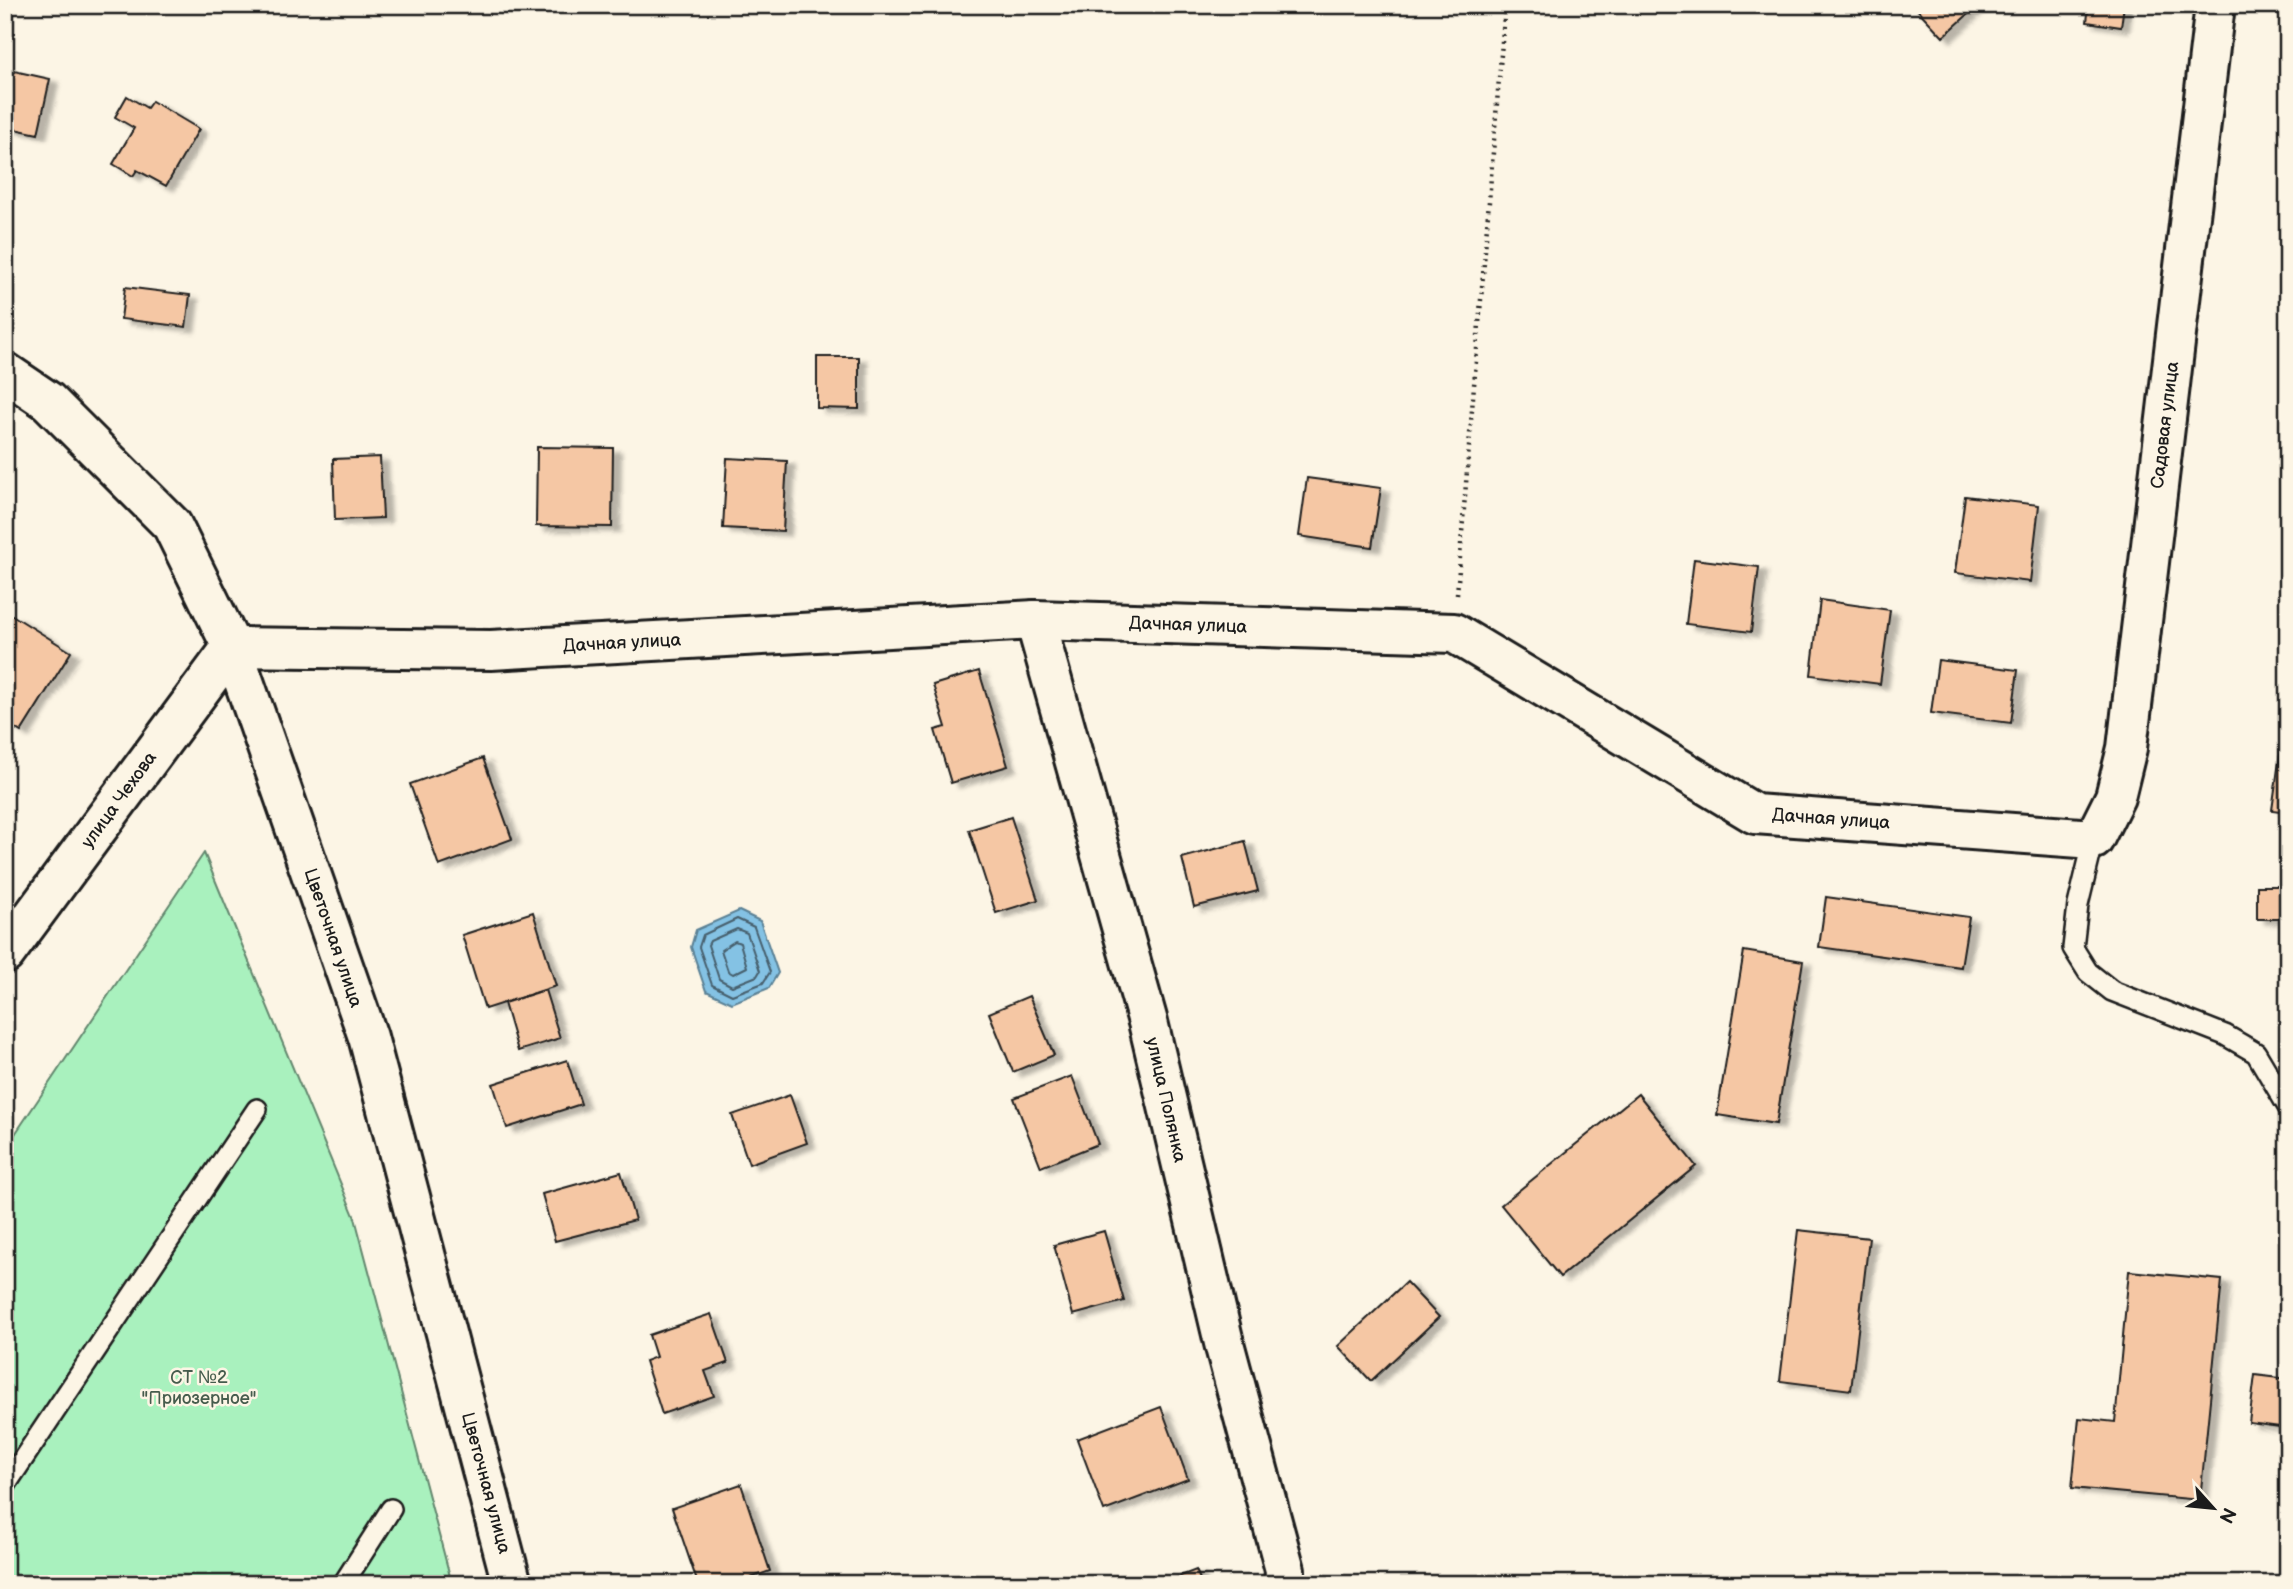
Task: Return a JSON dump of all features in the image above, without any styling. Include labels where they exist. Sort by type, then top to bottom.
[{"type":"street","name":"Садовая улица","points":[[2094,839],[2115,797],[2127,748],[2215,5]]},
{"type":"street","name":"Цветочная улица","points":[[5,372],[48,401],[172,525],[232,647],[368,1037],[512,1584]]},
{"type":"street","name":"Дачная улица","points":[[232,647],[491,650],[1035,620],[1454,633],[1755,814],[2094,839]]},
{"type":"street","name":"улица Полянка","points":[[1035,620],[1148,1022],[1225,1347],[1285,1570],[1284,1584]]},
{"type":"street","name":"улица Чехова","points":[[5,954],[232,647]]},
{"type":"lane","points":[[2094,839],[2078,905],[2073,948],[2088,972],[2112,991],[2225,1035],[2256,1053],[2288,1107]]},
{"type":"lane","points":[[5,1486],[257,1109]]},
{"type":"lane","points":[[343,1584],[391,1509]]},
{"type":"path","points":[[1454,633],[1505,5]]},
{"type":"green space","name":"СТ №2 \"Приозерное\"","points":[[204,853],[355,1218],[452,1584],[5,1584],[5,1149]]},
{"type":"water","points":[[739,911],[760,921],[778,973],[769,988],[732,1003],[706,991],[691,947],[696,930]]},
{"type":"building","points":[[1913,5],[1972,5],[1975,8],[1943,37]]},
{"type":"building","points":[[2089,5],[2124,5],[2121,27],[2087,22]]},
{"type":"building","points":[[5,69],[50,79],[38,134],[5,127]]},
{"type":"building","points":[[127,96],[147,108],[152,101],[199,129],[166,186],[137,170],[133,176],[113,164],[134,128],[115,117]]},
{"type":"building","points":[[125,287],[190,295],[186,327],[121,319]]},
{"type":"building","points":[[817,357],[859,357],[859,409],[817,408]]},
{"type":"building","points":[[537,447],[613,448],[612,527],[536,526]]},
{"type":"building","points":[[380,457],[383,518],[335,520],[333,459]]},
{"type":"building","points":[[727,458],[787,461],[783,531],[723,528]]},
{"type":"building","points":[[1307,478],[1381,488],[1372,547],[1299,536]]},
{"type":"building","points":[[1965,496],[2039,505],[2030,582],[1955,573]]},
{"type":"building","points":[[1694,559],[1759,567],[1751,632],[1686,624]]},
{"type":"building","points":[[1820,600],[1890,610],[1880,684],[1811,675]]},
{"type":"building","points":[[12,615],[71,652],[21,732],[5,722],[5,627]]},
{"type":"building","points":[[1938,660],[2018,670],[2011,723],[1931,713]]},
{"type":"building","points":[[979,671],[1008,766],[951,783],[935,730],[946,727],[933,685]]},
{"type":"building","points":[[2288,713],[2288,812],[2272,810]]},
{"type":"building","points":[[483,758],[512,839],[439,866],[410,784]]},
{"type":"building","points":[[1011,817],[1038,900],[996,913],[969,830]]},
{"type":"building","points":[[1245,841],[1258,891],[1194,907],[1182,858]]},
{"type":"building","points":[[2257,886],[2288,886],[2288,919],[2257,919]]},
{"type":"building","points":[[1826,897],[1969,917],[1961,967],[1819,947]]},
{"type":"building","points":[[533,912],[556,986],[485,1009],[462,935]]},
{"type":"building","points":[[1744,951],[1803,961],[1776,1124],[1717,1115]]},
{"type":"building","points":[[545,990],[560,1038],[518,1051],[504,1003]]},
{"type":"building","points":[[1029,996],[1054,1055],[1013,1072],[989,1013]]},
{"type":"building","points":[[567,1060],[581,1104],[507,1128],[493,1084]]},
{"type":"building","points":[[1072,1076],[1098,1144],[1041,1167],[1014,1098]]},
{"type":"building","points":[[1638,1094],[1696,1166],[1560,1277],[1501,1205]]},
{"type":"building","points":[[790,1095],[807,1143],[749,1164],[732,1115]]},
{"type":"building","points":[[621,1172],[635,1220],[555,1241],[542,1194]]},
{"type":"building","points":[[1798,1230],[1869,1238],[1851,1390],[1780,1381]]},
{"type":"building","points":[[1104,1231],[1124,1301],[1073,1315],[1054,1245]]},
{"type":"building","points":[[2129,1271],[2222,1280],[2200,1500],[2072,1488],[2079,1418],[2115,1422]]},
{"type":"building","points":[[1406,1282],[1439,1317],[1371,1381],[1338,1346]]},
{"type":"building","points":[[711,1314],[728,1363],[705,1371],[714,1396],[662,1414],[645,1361],[656,1357],[649,1335]]},
{"type":"building","points":[[2255,1375],[2288,1379],[2288,1428],[2249,1423]]},
{"type":"building","points":[[1161,1407],[1188,1479],[1104,1511],[1077,1439]]},
{"type":"building","points":[[741,1484],[770,1571],[734,1584],[698,1584],[672,1508]]},
{"type":"building","points":[[1196,1570],[1202,1584],[1160,1584]]}]
